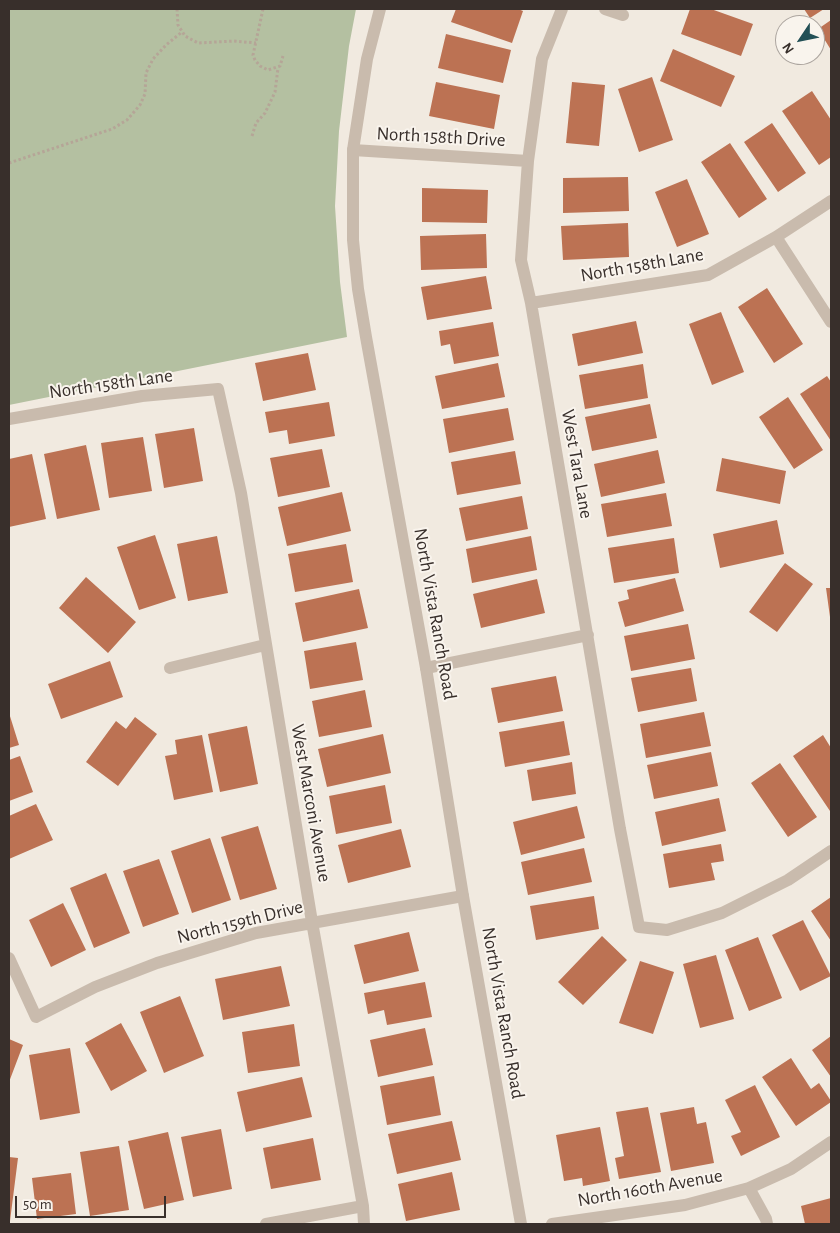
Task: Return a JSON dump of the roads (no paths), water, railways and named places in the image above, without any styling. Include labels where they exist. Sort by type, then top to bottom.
[{"type":"street","name":"North Vista Ranch Road","points":[[380,9],[367,59],[352,150],[353,240],[358,289],[426,668],[463,896],[521,1224]]},
{"type":"street","name":"West Tara Lane","points":[[562,9],[542,60],[528,161],[522,260],[531,303],[552,437],[588,635],[620,829],[639,927],[667,930],[722,913],[788,880],[831,851]]},
{"type":"street","points":[[605,9],[623,15]]},
{"type":"street","name":"North 158th Drive","points":[[352,150],[528,161]]},
{"type":"street","name":"North 158th Lane","points":[[531,303],[708,275],[776,237],[831,201]]},
{"type":"street","points":[[776,237],[831,322]]},
{"type":"street","name":"North 158th Lane","points":[[9,419],[142,396],[218,390]]},
{"type":"street","name":"West Marconi Avenue","points":[[218,390],[241,493],[312,922],[363,1206],[364,1224]]},
{"type":"street","points":[[426,668],[588,635]]},
{"type":"street","points":[[170,668],[265,645]]},
{"type":"street","name":"North 159th Drive","points":[[9,958],[36,1017],[95,987],[157,963],[256,933],[463,896]]},
{"type":"street","name":"North 160th Avenue","points":[[552,1224],[685,1205],[749,1188],[791,1169],[831,1142]]},
{"type":"street","points":[[749,1188],[767,1224]]},
{"type":"street","points":[[266,1224],[363,1206]]}]
